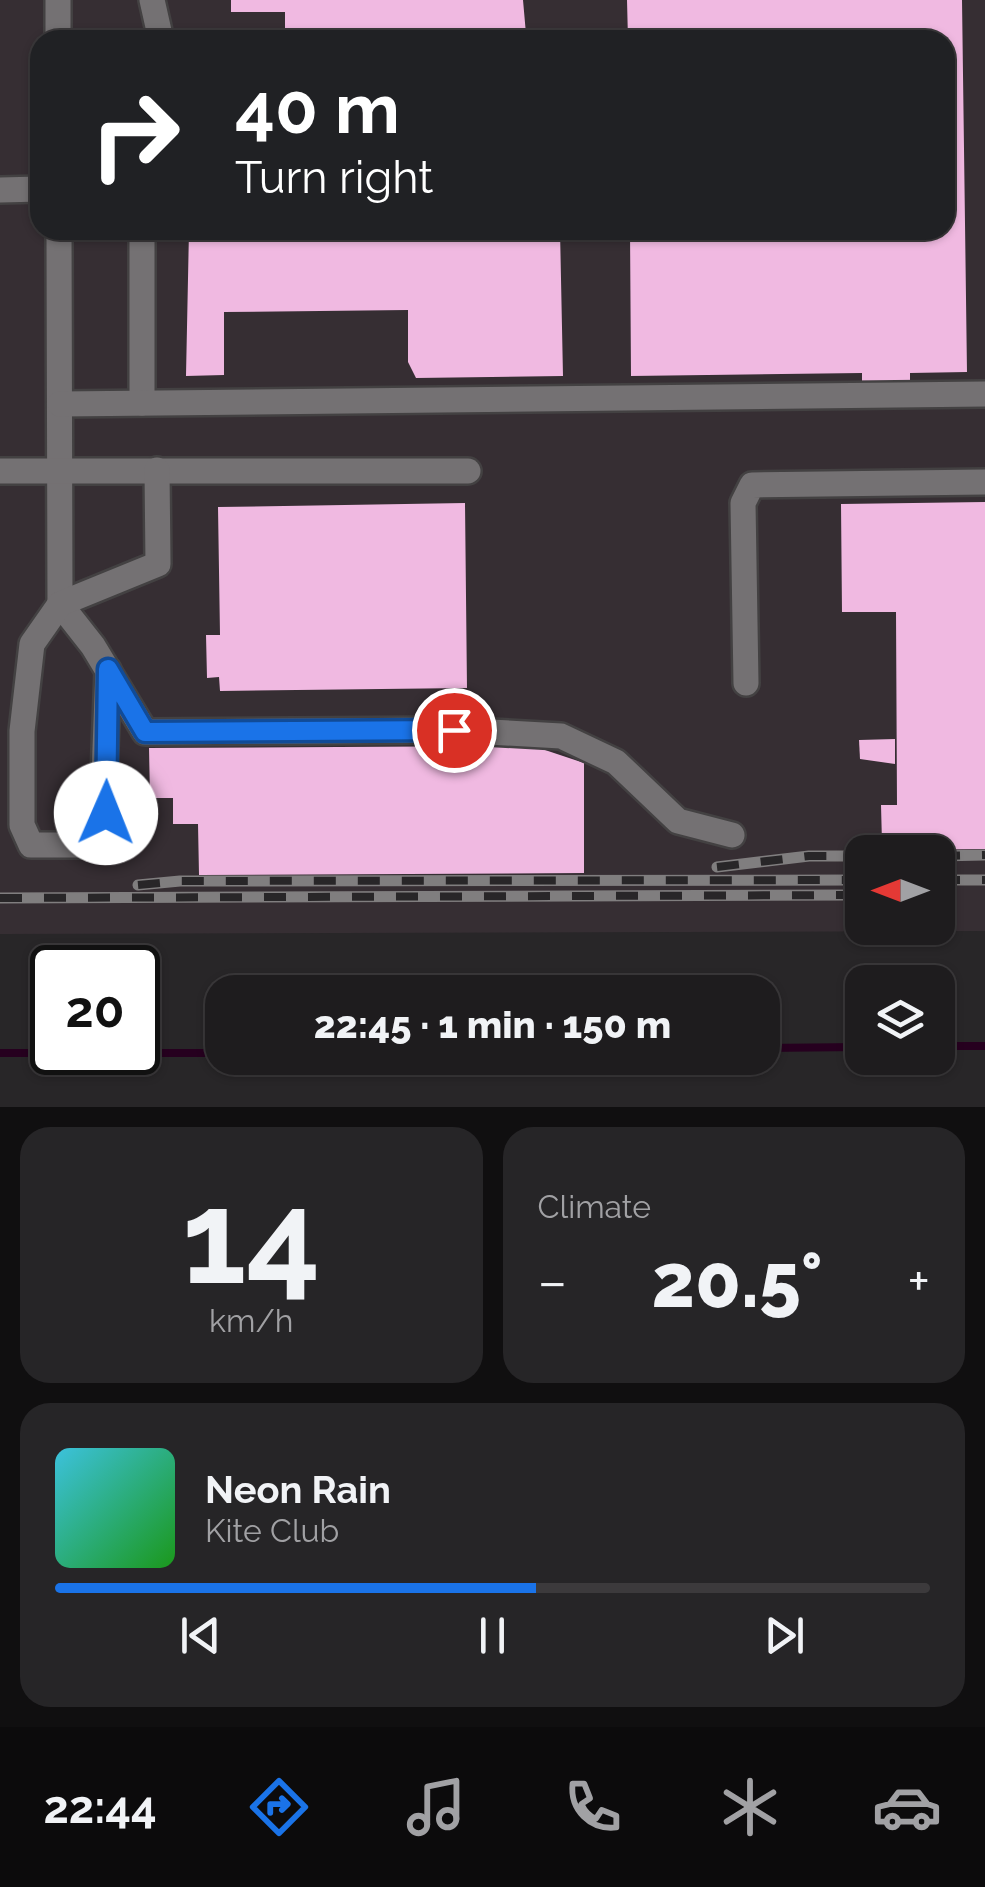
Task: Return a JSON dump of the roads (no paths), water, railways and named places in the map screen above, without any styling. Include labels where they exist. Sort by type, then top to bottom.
[{"type":"street","points":[[58,0],[58,30]]},
{"type":"street","points":[[152,0],[159,30]]},
{"type":"street","points":[[0,190],[30,189]]},
{"type":"street","points":[[59,240],[60,604],[108,669],[145,732],[454,730],[560,736],[616,762],[678,821],[732,835]]},
{"type":"street","points":[[142,240],[142,404]]},
{"type":"street","points":[[60,404],[985,394]]},
{"type":"street","points":[[108,669],[102,828],[84,845],[31,845],[22,825],[22,731],[32,644],[60,604],[158,564],[157,470]]},
{"type":"street","points":[[0,471],[468,471]]},
{"type":"street","points":[[746,683],[743,504],[752,485],[985,482]]},
{"type":"waterway","points":[[955,1046],[985,1046]]},
{"type":"waterway","points":[[780,1048],[845,1047]]},
{"type":"waterway","points":[[0,1053],[205,1053]]},
{"type":"railway","points":[[955,856],[985,855]]},
{"type":"railway","points":[[717,867],[809,856],[845,856]]},
{"type":"railway","points":[[138,885],[180,881],[845,880]]},
{"type":"railway","points":[[955,880],[985,880]]},
{"type":"railway","points":[[0,898],[845,895]]}]
